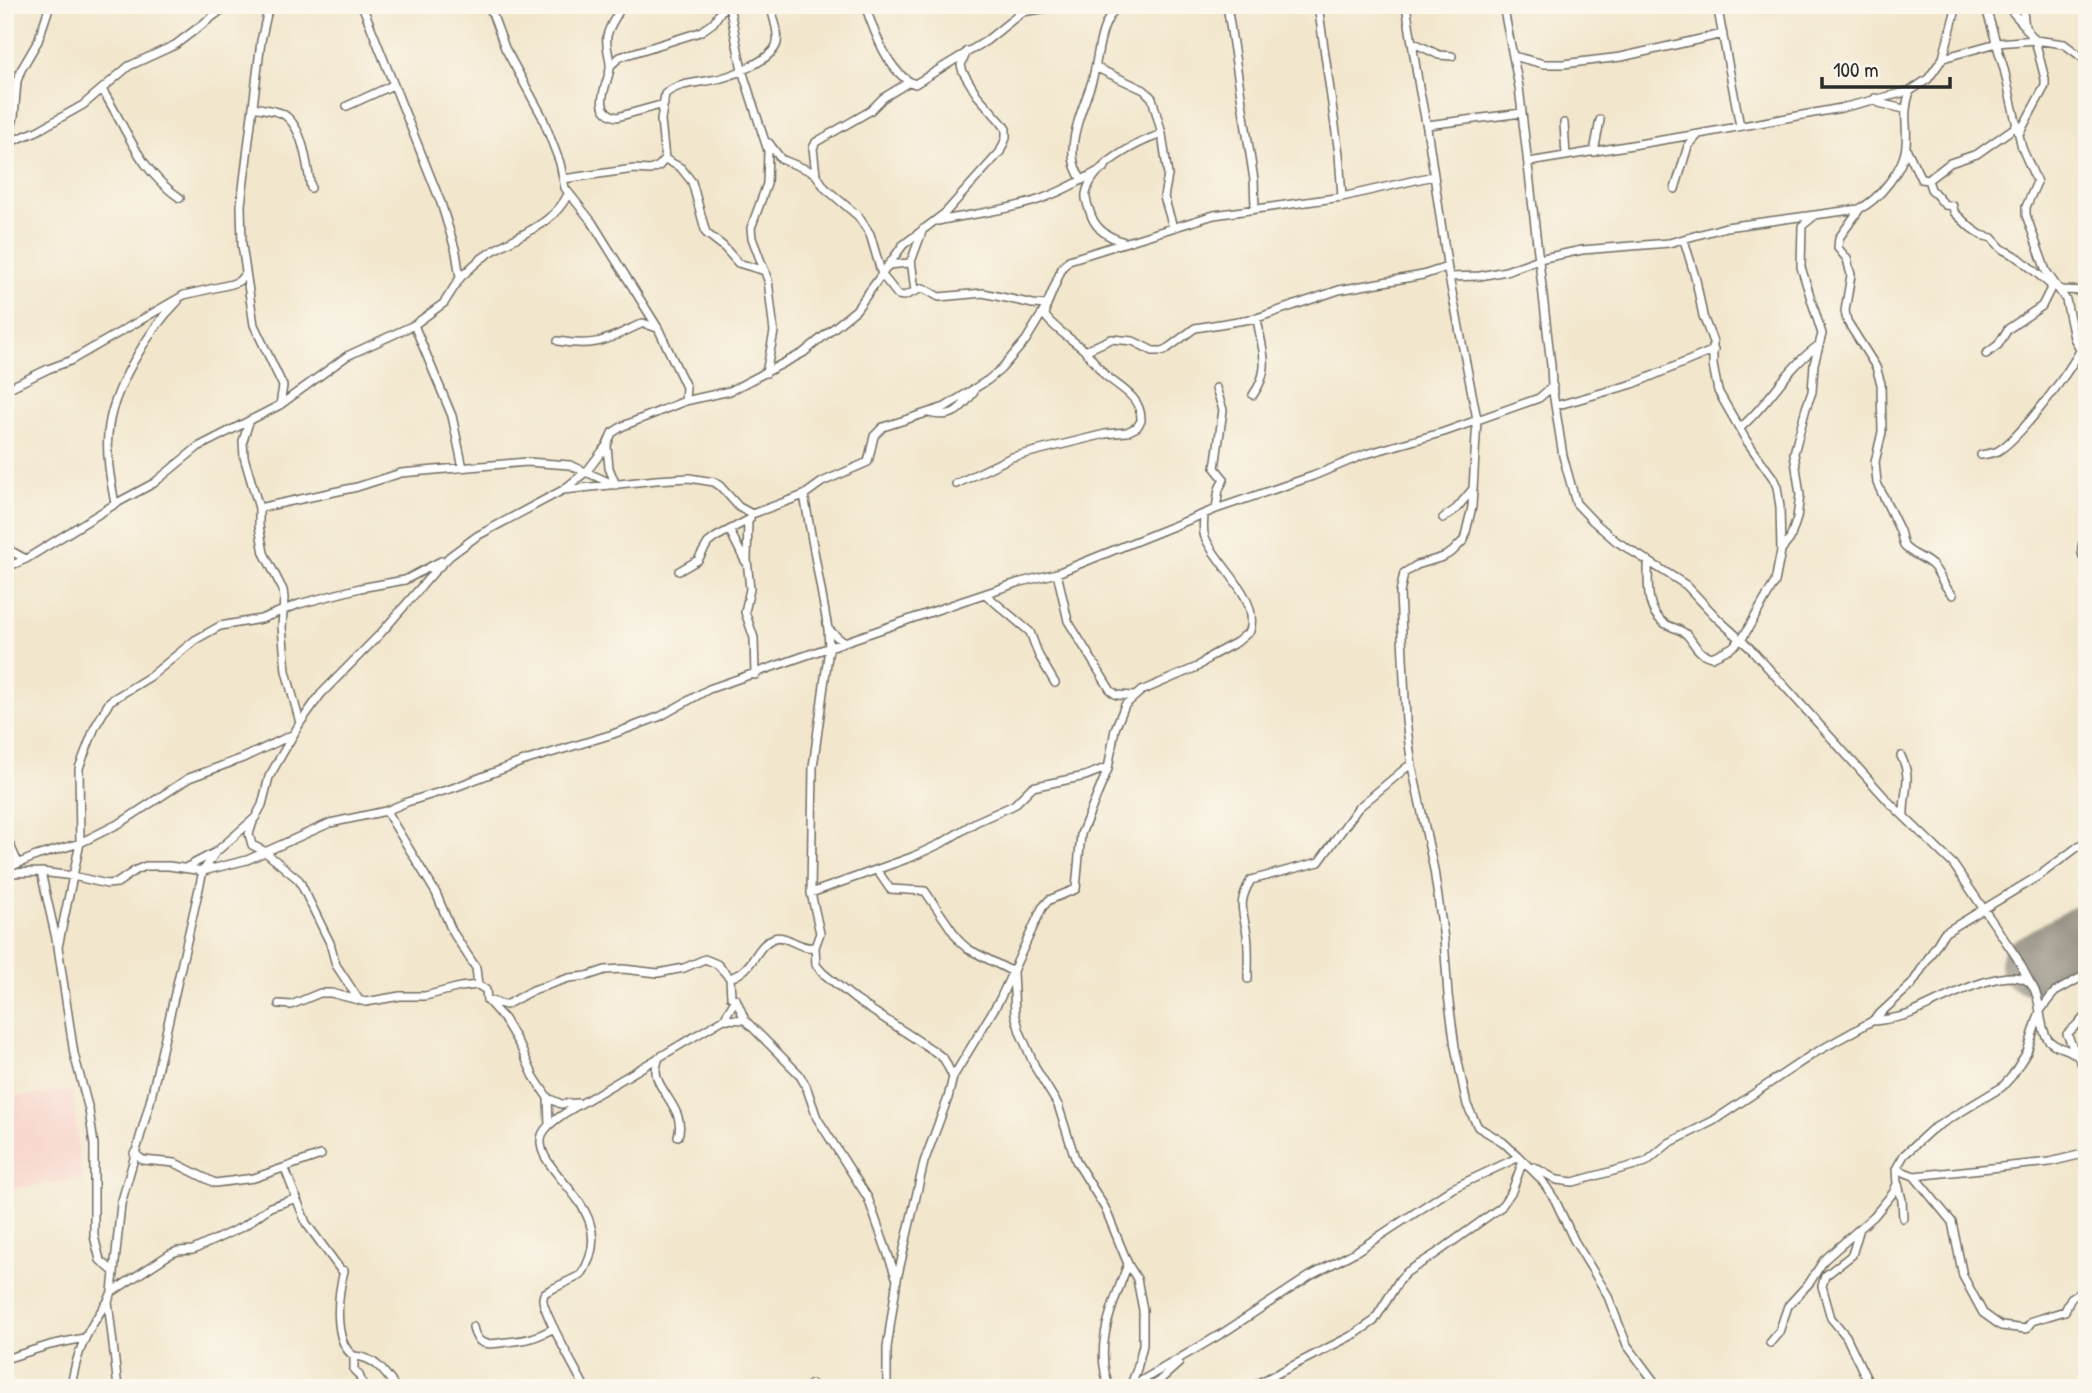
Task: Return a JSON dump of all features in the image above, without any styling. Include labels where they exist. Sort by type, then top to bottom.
[{"type":"street","points":[[6,144],[21,70],[38,41],[50,5]]},
{"type":"street","points":[[6,144],[37,131],[83,105],[129,66],[175,45],[228,5]]},
{"type":"street","points":[[269,5],[261,41],[240,205],[246,274],[256,331],[284,386],[280,405]]},
{"type":"street","points":[[362,5],[441,203],[456,252],[460,278]]},
{"type":"street","points":[[489,5],[505,48],[542,116],[560,163],[568,194],[592,222],[658,328],[687,387],[701,398]]},
{"type":"street","points":[[622,5],[607,36],[610,66],[602,100],[606,112],[623,116],[664,104]]},
{"type":"street","points":[[610,66],[620,57],[709,27],[727,5]]},
{"type":"street","points":[[727,5],[742,70],[768,151],[767,184],[751,228],[752,238],[768,280],[774,332],[766,373]]},
{"type":"street","points":[[665,159],[661,137],[665,94],[695,82],[715,80],[761,60],[775,47],[776,33],[770,5]]},
{"type":"street","points":[[865,5],[882,50],[909,82],[915,84],[986,41],[1022,12],[1067,5]]},
{"type":"street","points":[[1082,180],[1075,168],[1075,135],[1095,67],[1102,31],[1119,5]]},
{"type":"street","points":[[1227,5],[1254,180],[1255,208]]},
{"type":"street","points":[[1318,5],[1339,154],[1342,197]]},
{"type":"street","points":[[1406,5],[1427,125],[1447,267],[1476,419],[1472,507],[1467,530],[1458,547],[1443,557],[1410,568],[1404,573],[1402,581],[1404,696],[1412,766],[1434,870],[1455,1047],[1467,1105],[1478,1127],[1503,1143],[1541,1179],[1607,1294],[1627,1345],[1659,1388]]},
{"type":"street","points":[[1503,5],[1529,162],[1555,407],[1563,456],[1576,503],[1616,541],[1686,585],[1717,618],[1742,639],[1903,816],[1953,864],[2018,958],[2032,986],[2044,1030],[2053,1045],[2077,1055]]},
{"type":"street","points":[[1717,5],[1740,126]]},
{"type":"street","points":[[1529,162],[1841,108],[1910,91],[1928,79],[1943,58],[1957,5]]},
{"type":"street","points":[[1985,5],[2024,155],[2037,182],[2026,207],[2026,215],[2046,271],[2068,305],[2073,333],[2087,364]]},
{"type":"street","points":[[1910,91],[1904,109],[1906,147],[1921,179],[1928,180],[1950,163],[1977,154],[2019,128],[2045,86],[2045,79],[2035,40],[2006,5]]},
{"type":"street","points":[[2022,5],[2025,27]]},
{"type":"street","points":[[1513,56],[1544,64],[1563,64],[1621,57],[1723,34]]},
{"type":"street","points":[[1943,58],[1997,43],[2035,40],[2064,44],[2087,61]]},
{"type":"street","points":[[1412,42],[1438,55],[1452,56]]},
{"type":"street","points":[[58,947],[80,843],[79,768],[110,701],[151,676],[195,640],[227,624],[261,619],[299,604],[360,588],[405,580],[496,525],[563,490],[587,471],[610,437],[622,426],[685,401],[730,391],[803,353],[856,310],[903,245],[945,213],[1000,152],[1006,138],[1006,129],[977,95],[963,72],[961,65],[967,51]]},
{"type":"street","points":[[1095,67],[1148,93],[1156,108],[1168,175],[1164,197],[1173,227]]},
{"type":"street","points":[[909,82],[883,98],[870,111],[816,142],[813,148],[816,175],[825,188],[858,216],[867,228],[883,275],[898,295],[904,296],[923,288],[939,297],[995,294],[1047,306]]},
{"type":"street","points":[[347,106],[393,85]]},
{"type":"street","points":[[103,90],[143,164],[156,180],[180,198]]},
{"type":"street","points":[[1875,98],[1879,103],[1904,109]]},
{"type":"street","points":[[254,107],[280,113],[292,124],[305,151],[310,188]]},
{"type":"street","points":[[1427,125],[1522,113]]},
{"type":"street","points":[[1594,152],[1600,120]]},
{"type":"street","points":[[1564,123],[1566,156]]},
{"type":"street","points":[[934,222],[1007,209],[1038,200],[1105,167],[1135,144],[1162,134]]},
{"type":"street","points":[[1675,189],[1688,146],[1699,134]]},
{"type":"street","points":[[765,137],[781,159],[816,175]]},
{"type":"street","points":[[1449,277],[1493,273],[1539,258],[1582,250],[1684,240],[1726,227],[1859,209],[1875,200],[1883,191],[1901,162],[1906,147]]},
{"type":"street","points":[[563,179],[634,169],[650,170],[665,159]]},
{"type":"street","points":[[665,159],[681,168],[692,182],[706,233],[723,246],[737,263],[765,271]]},
{"type":"street","points":[[1105,167],[1091,183],[1086,199],[1093,220],[1102,231],[1109,237],[1125,242]]},
{"type":"street","points":[[563,490],[689,478],[707,480],[720,486],[743,510],[752,514],[762,511],[804,495],[822,482],[869,462],[874,436],[883,426],[929,413],[954,402],[1002,369],[1026,340],[1047,306],[1062,268],[1069,260],[1214,215],[1342,197],[1433,176]]},
{"type":"street","points":[[1928,180],[1945,205],[1953,206],[1954,212],[1971,228],[1992,238],[2002,249],[2019,258],[2054,287],[2087,291]]},
{"type":"street","points":[[5,568],[154,483],[198,447],[280,405],[346,356],[414,325],[444,303],[460,278],[485,256],[556,212],[568,194]]},
{"type":"street","points":[[1859,209],[1839,238],[1838,244],[1850,267],[1851,275],[1847,321],[1876,367],[1881,384],[1882,432],[1875,462],[1877,483],[1900,531],[1904,546],[1929,563],[1953,595]]},
{"type":"street","points":[[1781,551],[1790,539],[1797,518],[1800,486],[1794,453],[1805,408],[1812,393],[1814,363],[1821,330],[1800,260],[1802,226],[1814,216]]},
{"type":"street","points":[[888,265],[909,263],[916,253],[923,229]]},
{"type":"street","points":[[1648,560],[1649,600],[1657,617],[1682,630],[1698,651],[1712,657],[1742,639],[1775,582],[1781,551],[1777,487],[1716,384],[1714,350],[1684,240]]},
{"type":"street","points":[[911,260],[915,290]]},
{"type":"street","points":[[1085,351],[1111,339],[1133,341],[1153,351],[1164,351],[1195,328],[1257,318],[1339,290],[1423,275],[1447,267]]},
{"type":"street","points":[[5,390],[70,361],[184,295],[232,284],[246,274]]},
{"type":"street","points":[[1986,354],[1998,345],[2008,329],[2042,306],[2054,287]]},
{"type":"street","points":[[115,504],[108,432],[115,407],[132,363],[148,336],[184,295]]},
{"type":"street","points":[[956,484],[1026,453],[1105,434],[1127,432],[1137,427],[1142,417],[1136,402],[1103,373],[1085,351],[1054,327],[1045,316],[1047,306]]},
{"type":"street","points":[[1254,395],[1266,362],[1257,318]]},
{"type":"street","points":[[558,341],[581,345],[597,342],[643,323],[658,328]]},
{"type":"street","points":[[414,325],[452,416],[463,468]]},
{"type":"street","points":[[1740,428],[1752,418],[1803,358],[1819,345]]},
{"type":"street","points":[[1555,407],[1633,384],[1714,350]]},
{"type":"street","points":[[1981,455],[1997,451],[2011,439],[2057,386],[2080,351]]},
{"type":"street","points":[[5,871],[73,876],[107,884],[117,883],[146,866],[187,867],[203,871],[247,860],[330,823],[386,811],[522,762],[613,734],[661,716],[709,689],[985,594],[1057,573],[1216,509],[1313,476],[1366,454],[1444,432],[1539,398],[1553,386]]},
{"type":"street","points":[[685,401],[687,387]]},
{"type":"street","points":[[1216,388],[1223,410],[1215,468],[1224,479],[1219,489],[1216,509]]},
{"type":"street","points":[[249,422],[243,441],[244,457],[259,508],[264,553],[284,595],[282,635],[286,671],[300,723]]},
{"type":"street","points":[[607,445],[616,484]]},
{"type":"street","points":[[259,508],[357,487],[401,473],[527,461],[570,465],[616,484]]},
{"type":"street","points":[[1443,518],[1456,509],[1473,488]]},
{"type":"street","points":[[804,495],[829,648],[813,767],[811,893],[820,933],[816,947],[816,965],[856,1000],[944,1059],[954,1077]]},
{"type":"street","points":[[679,571],[698,560],[710,541],[762,511]]},
{"type":"street","points":[[887,1388],[887,1348],[897,1279],[921,1173],[954,1077],[986,1024],[1042,908],[1049,900],[1076,889],[1081,834],[1108,767],[1118,720],[1125,705],[1135,696],[1198,667],[1250,631],[1252,616],[1248,605],[1203,534],[1204,514]]},
{"type":"street","points":[[748,521],[747,565],[750,589],[745,612],[754,638],[755,675]]},
{"type":"street","points":[[730,531],[747,565]]},
{"type":"street","points":[[2087,537],[2082,542],[2081,550],[2087,564]]},
{"type":"street","points":[[5,541],[11,551],[24,558]]},
{"type":"street","points":[[359,1000],[336,965],[330,943],[299,880],[264,851],[252,845],[248,834],[262,805],[269,777],[300,723],[321,694],[381,633],[450,555]]},
{"type":"street","points":[[1057,573],[1068,621],[1111,691],[1117,695],[1135,696]]},
{"type":"street","points":[[985,594],[1030,632],[1039,656],[1055,683]]},
{"type":"street","points":[[284,595],[299,604]]},
{"type":"street","points":[[828,629],[843,642]]},
{"type":"street","points":[[5,871],[18,863],[80,843],[122,822],[189,778],[243,758],[295,734]]},
{"type":"street","points":[[1900,756],[1907,768],[1908,781],[1903,816]]},
{"type":"street","points":[[1248,979],[1247,932],[1241,914],[1251,880],[1319,862],[1348,821],[1370,797],[1412,766]]},
{"type":"street","points":[[811,893],[942,843],[976,822],[1014,805],[1032,787],[1085,776],[1108,767]]},
{"type":"street","points":[[386,811],[436,893],[452,930],[476,968],[478,985]]},
{"type":"street","points":[[187,867],[216,852],[255,818]]},
{"type":"street","points":[[5,834],[18,863]]},
{"type":"street","points":[[1521,1159],[1547,1175],[1565,1182],[1646,1162],[1669,1143],[1723,1115],[1814,1054],[1872,1021],[1912,984],[1944,933],[2039,875],[2087,840]]},
{"type":"street","points":[[71,1388],[83,1338],[112,1292],[121,1204],[150,1102],[203,871],[216,852]]},
{"type":"street","points":[[877,870],[890,889],[925,891],[964,946],[1013,972]]},
{"type":"street","points":[[41,872],[58,947],[74,1054],[89,1110],[94,1145],[94,1236],[100,1260],[114,1272]]},
{"type":"street","points":[[730,978],[748,968],[763,946],[772,939],[780,937],[805,948],[816,947]]},
{"type":"street","points":[[487,1000],[506,1005],[533,990],[606,970],[658,973],[684,968],[705,959],[717,964],[730,978],[731,997],[736,999],[746,1020],[799,1074],[806,1086],[817,1118],[868,1198],[897,1279]]},
{"type":"street","points":[[1013,972],[1015,1014],[1020,1032],[1036,1069],[1058,1105],[1076,1161],[1108,1214],[1128,1264],[1137,1279],[1143,1310],[1141,1355],[1130,1387]]},
{"type":"street","points":[[1903,1218],[1896,1169],[1904,1155],[1931,1130],[1990,1095],[2012,1076],[2027,1052],[2040,1011],[2055,992],[2087,974]]},
{"type":"street","points":[[1872,1021],[1910,1014],[1945,996],[1987,982],[2021,978],[2032,986]]},
{"type":"street","points":[[279,1004],[291,1005],[320,993],[366,1002],[400,996],[425,996],[478,985],[486,990],[487,1000],[504,1019],[548,1098],[561,1104],[583,1102]]},
{"type":"street","points":[[585,1388],[554,1328],[543,1296],[581,1275],[590,1258],[592,1241],[589,1225],[578,1198],[542,1153],[542,1137],[549,1125],[583,1102],[724,1019],[736,999]]},
{"type":"street","points":[[2087,1015],[2067,1034],[2087,1075]]},
{"type":"street","points":[[724,1019],[746,1020]]},
{"type":"street","points":[[659,1058],[656,1075],[675,1110],[680,1125],[678,1136]]},
{"type":"street","points":[[548,1098],[549,1125]]},
{"type":"street","points":[[134,1153],[143,1160],[175,1163],[215,1183],[254,1178],[321,1155]]},
{"type":"street","points":[[1896,1169],[1914,1175],[2050,1162],[2087,1153]]},
{"type":"street","points":[[1130,1387],[1186,1355],[1310,1276],[1365,1246],[1453,1188],[1521,1159]]},
{"type":"street","points":[[1250,1388],[1355,1334],[1374,1321],[1407,1272],[1501,1206],[1512,1191],[1521,1159]]},
{"type":"street","points":[[285,1169],[309,1228],[344,1271],[339,1324],[346,1350],[354,1356],[371,1359],[385,1372],[396,1388]]},
{"type":"street","points":[[1914,1175],[1932,1200],[1949,1217],[1968,1287],[1983,1313],[1993,1322],[2011,1328],[2026,1329],[2035,1320],[2065,1311],[2071,1298],[2087,1288]]},
{"type":"street","points":[[1770,1343],[1779,1332],[1788,1306],[1810,1282],[1824,1260],[1889,1200],[1894,1194],[1897,1180]]},
{"type":"street","points":[[112,1292],[157,1261],[178,1251],[192,1250],[244,1226],[270,1207],[297,1198]]},
{"type":"street","points":[[1861,1227],[1852,1255],[1825,1276],[1822,1286],[1831,1318],[1846,1336],[1871,1388]]},
{"type":"street","points":[[1119,1388],[1109,1384],[1104,1356],[1107,1322],[1128,1264]]},
{"type":"street","points":[[108,1301],[118,1388]]},
{"type":"street","points":[[473,1327],[479,1341],[491,1345],[530,1340],[554,1328]]},
{"type":"street","points":[[5,1359],[83,1338]]},
{"type":"street","points":[[1151,1388],[1186,1355]]},
{"type":"street","points":[[354,1356],[354,1370],[364,1388]]},
{"type":"shaded area","points":[[72,1090],[82,1180],[5,1189],[5,1098]]},
{"type":"runway","points":[[2029,965],[2087,932]]}]
